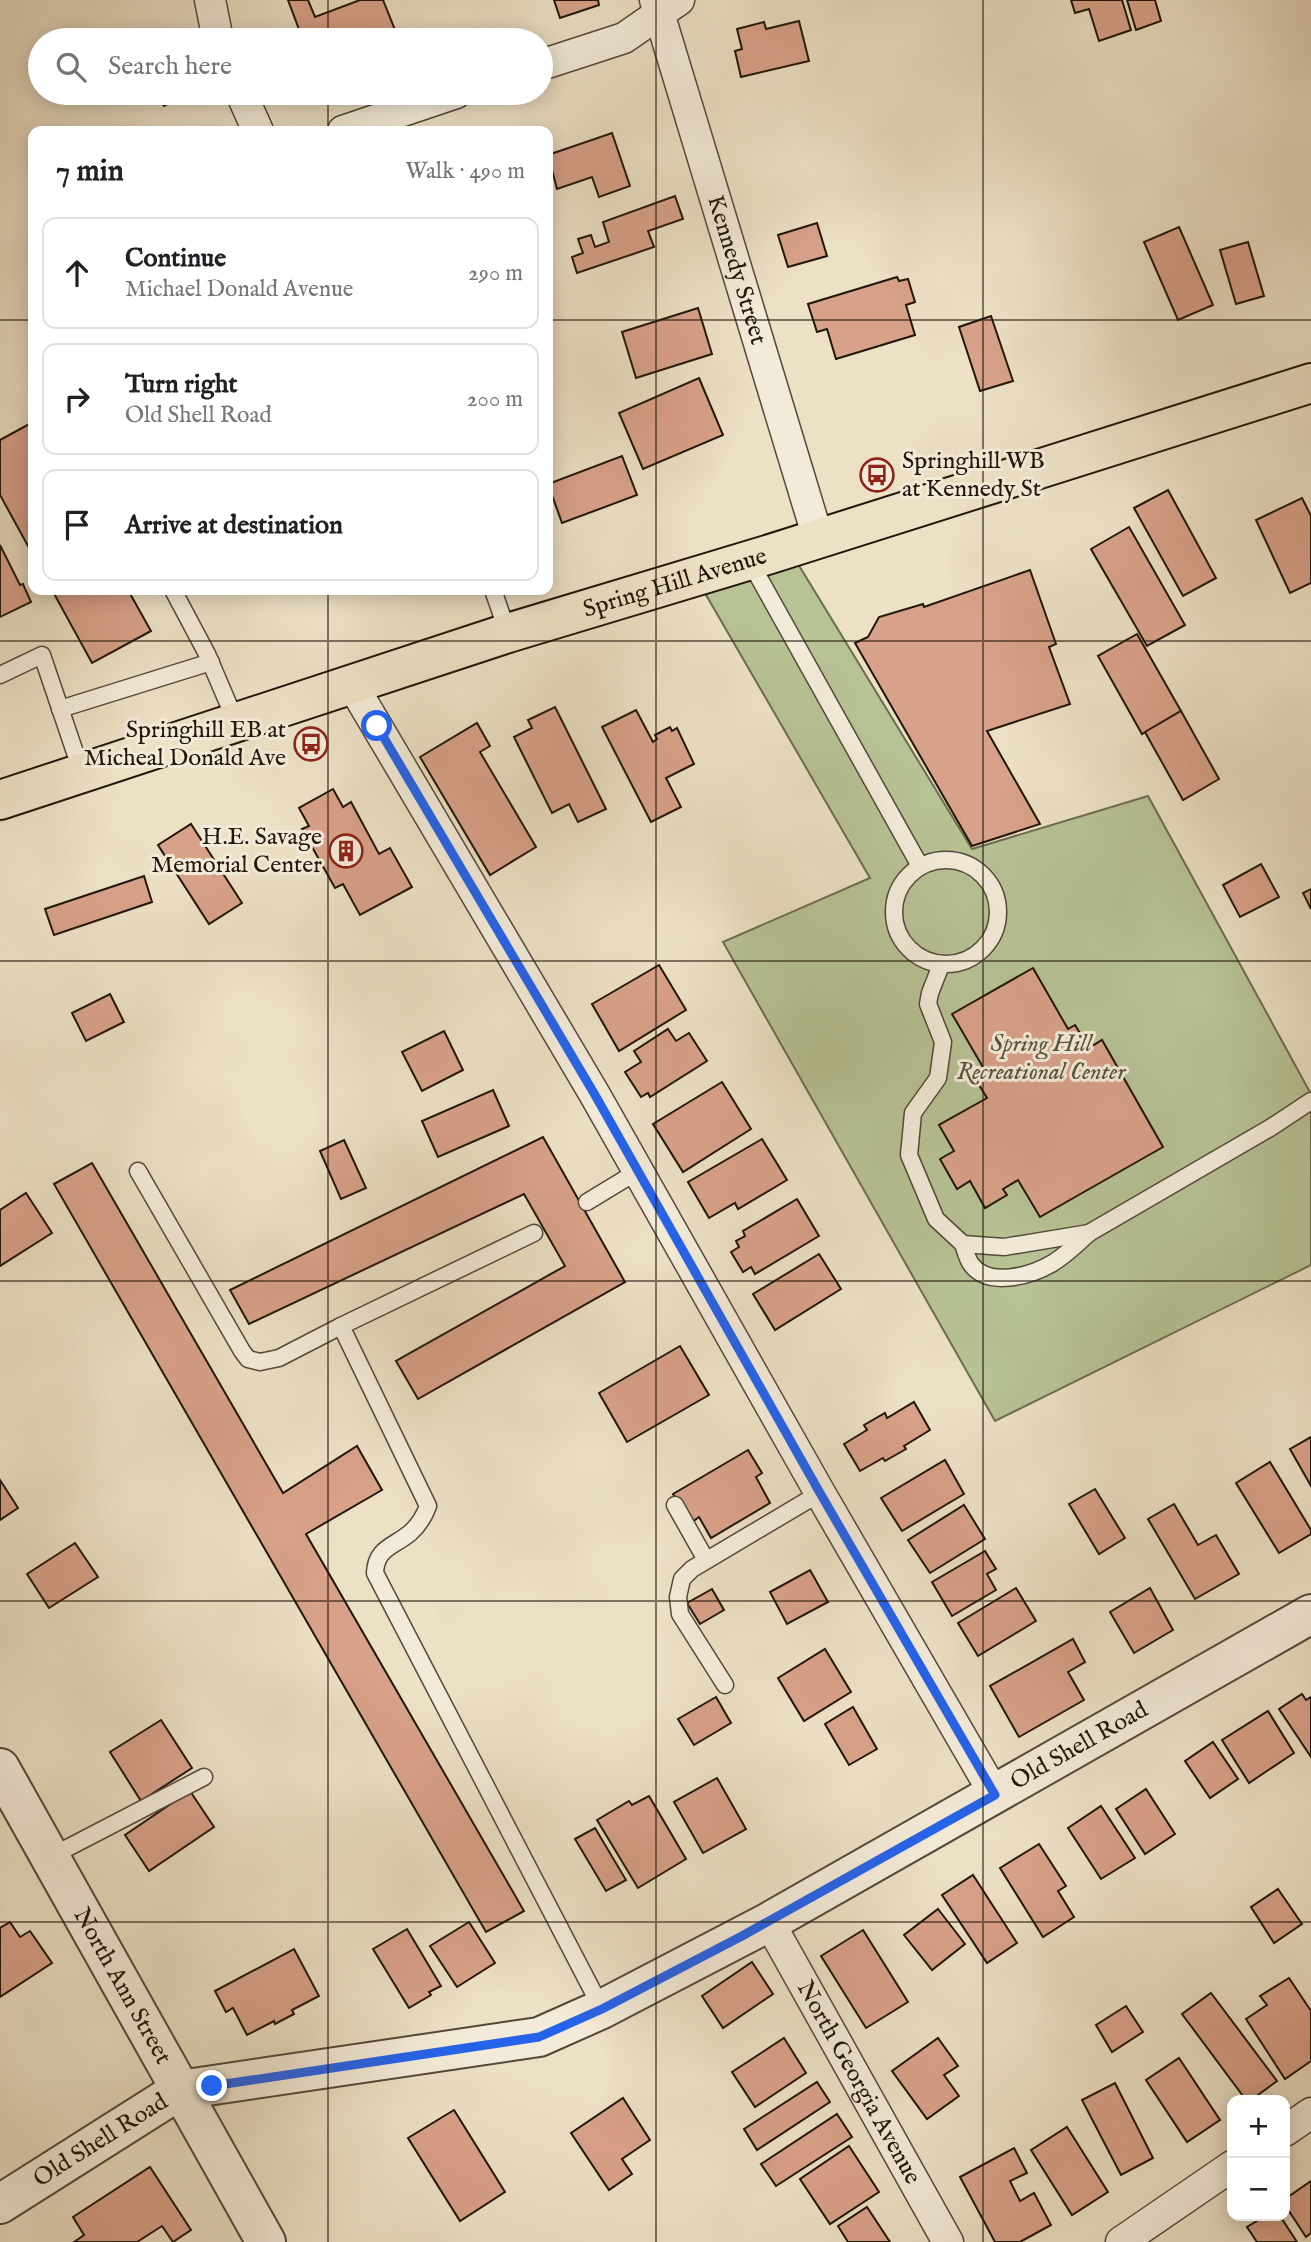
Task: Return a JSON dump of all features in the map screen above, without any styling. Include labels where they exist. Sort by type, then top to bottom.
[{"type":"main road","name":"Spring Hill Avenue","points":[[0,800],[508,633],[1311,383]]},
{"type":"street","points":[[210,0],[216,28]]},
{"type":"street","points":[[553,61],[624,38],[664,5]]},
{"type":"street","name":"Kennedy Street","points":[[664,5],[818,538]]},
{"type":"street","points":[[246,105],[256,126]]},
{"type":"street","points":[[358,126],[420,105]]},
{"type":"street","points":[[353,686],[638,1171],[995,1795]]},
{"type":"street","name":"Old Shell Road","points":[[0,2204],[180,2091],[539,2037],[602,2009],[769,1922],[1311,1614]]},
{"type":"street","name":"North Ann Street","points":[[0,1768],[266,2242]]},
{"type":"street","name":"North Georgia Avenue","points":[[769,1922],[948,2242]]},
{"type":"street","points":[[1290,2128],[1311,2113]]},
{"type":"street","points":[[1121,2242],[1227,2169]]},
{"type":"lane","points":[[749,560],[920,866]]},
{"type":"lane","points":[[176,595],[211,662],[236,723]]},
{"type":"lane","points":[[495,595],[508,633]]},
{"type":"lane","points":[[0,675],[42,655],[82,773]]},
{"type":"lane","points":[[60,709],[211,662]]},
{"type":"lane","points":[[951,860],[967,864],[981,873],[992,885],[998,900],[999,916],[995,932],[986,947],[974,957],[958,964],[942,965],[925,961],[911,953],[900,939],[894,924],[893,907],[897,891],[907,877],[920,866],[951,860]]},
{"type":"lane","points":[[942,965],[928,1004],[943,1042],[938,1078],[913,1113],[909,1155],[936,1219],[963,1244],[971,1264],[989,1277],[1016,1277],[1050,1265],[1089,1233],[1270,1128],[1311,1101]]},
{"type":"lane","points":[[138,1171],[248,1359],[260,1362],[279,1358],[534,1233]]},
{"type":"lane","points":[[587,1202],[638,1171]]},
{"type":"lane","points":[[963,1244],[1004,1247],[1089,1233]]},
{"type":"lane","points":[[341,1326],[428,1506],[422,1521],[410,1533],[383,1551],[375,1562],[375,1573],[602,2009]]},
{"type":"lane","points":[[725,1685],[680,1614],[678,1597],[682,1579],[706,1560],[820,1493]]},
{"type":"lane","points":[[675,1505],[706,1560]]},
{"type":"lane","points":[[50,1857],[204,1777]]},
{"type":"green space","name":"Spring Hill Recreational Center","points":[[795,559],[972,849],[1148,796],[1311,1094],[1311,1265],[995,1421],[723,942],[870,878],[702,588]]},
{"type":"building","points":[[288,0],[308,0],[315,17],[360,0],[383,0],[394,28],[298,28]]},
{"type":"building","points":[[554,0],[598,0],[599,5],[560,18]]},
{"type":"building","points":[[1071,0],[1122,0],[1131,30],[1099,41],[1089,9],[1075,13]]},
{"type":"building","points":[[1127,0],[1155,0],[1161,21],[1136,30]]},
{"type":"building","points":[[799,21],[809,61],[741,77],[735,51],[742,49],[737,29],[764,22],[766,29]]},
{"type":"building","points":[[612,133],[630,186],[599,197],[592,177],[557,189],[553,174],[553,153]]},
{"type":"building","points":[[675,196],[683,219],[648,231],[654,247],[577,273],[572,257],[583,253],[578,239],[591,235],[595,247],[609,242],[603,222]]},
{"type":"building","points":[[817,223],[827,256],[788,267],[778,235]]},
{"type":"building","points":[[1179,227],[1213,305],[1178,320],[1144,242]]},
{"type":"building","points":[[1248,242],[1264,296],[1236,304],[1220,250]]},
{"type":"building","points":[[897,277],[899,281],[908,279],[915,302],[906,305],[915,335],[836,359],[827,329],[817,332],[808,304]]},
{"type":"building","points":[[698,308],[712,354],[636,378],[622,332]]},
{"type":"building","points":[[991,316],[1013,381],[980,391],[959,327]]},
{"type":"building","points":[[699,378],[723,435],[643,469],[619,413]]},
{"type":"building","points":[[28,425],[28,546],[0,495],[0,440]]},
{"type":"building","points":[[622,456],[637,495],[562,523],[553,498],[553,482]]},
{"type":"building","points":[[1168,490],[1216,578],[1183,596],[1134,508]]},
{"type":"building","points":[[1302,498],[1311,516],[1311,583],[1290,593],[1256,520]]},
{"type":"building","points":[[1129,527],[1185,625],[1147,646],[1091,549]]},
{"type":"building","points":[[0,545],[31,602],[0,617]]},
{"type":"building","points":[[1030,570],[1056,644],[1049,647],[1070,704],[987,731],[1040,824],[972,846],[855,643],[868,637],[879,617],[923,604],[924,607]]},
{"type":"building","points":[[55,595],[131,595],[151,631],[92,663]]},
{"type":"building","points":[[1137,634],[1181,711],[1142,734],[1098,656]]},
{"type":"building","points":[[555,707],[606,809],[578,822],[569,804],[552,813],[514,737],[532,728],[528,720]]},
{"type":"building","points":[[636,710],[653,742],[657,739],[655,735],[670,727],[672,731],[677,728],[694,764],[666,778],[681,807],[651,822],[602,727]]},
{"type":"building","points":[[1181,711],[1219,779],[1183,800],[1145,732]]},
{"type":"building","points":[[477,723],[490,746],[480,752],[536,847],[490,875],[420,757]]},
{"type":"building","name":"H.E. Savage Memorial Center","points":[[333,789],[343,807],[351,802],[379,854],[390,848],[412,887],[360,915],[343,884],[335,888],[302,829],[309,826],[299,808]]},
{"type":"building","points":[[191,824],[242,903],[209,924],[158,845]]},
{"type":"building","points":[[1261,864],[1279,897],[1240,917],[1223,885]]},
{"type":"building","points":[[144,876],[152,902],[54,935],[45,909]]},
{"type":"building","points":[[1311,889],[1311,909],[1303,893]]},
{"type":"building","points":[[659,965],[686,1010],[619,1051],[592,1004]]},
{"type":"building","points":[[1033,968],[1068,1029],[1075,1025],[1089,1048],[1102,1040],[1163,1147],[1040,1217],[1018,1180],[1003,1189],[1007,1195],[985,1208],[970,1181],[957,1189],[940,1159],[954,1151],[939,1125],[987,1098],[976,1080],[987,1074],[952,1014]]},
{"type":"building","points":[[110,994],[124,1022],[86,1041],[72,1013]]},
{"type":"building","points":[[668,1029],[676,1041],[689,1033],[707,1061],[650,1097],[648,1093],[641,1097],[625,1072],[641,1062],[634,1051]]},
{"type":"building","points":[[444,1031],[463,1070],[422,1091],[402,1052]]},
{"type":"building","points":[[722,1082],[751,1129],[683,1172],[653,1124]]},
{"type":"building","points":[[493,1090],[509,1126],[438,1157],[422,1121]]},
{"type":"building","points":[[543,1137],[625,1282],[418,1399],[396,1361],[565,1266],[524,1194],[249,1324],[230,1290]]},
{"type":"building","points":[[762,1139],[787,1180],[738,1209],[735,1203],[709,1218],[688,1182]]},
{"type":"building","points":[[344,1140],[366,1188],[341,1199],[320,1151]]},
{"type":"building","points":[[92,1163],[283,1493],[357,1446],[382,1490],[306,1534],[524,1911],[486,1932],[54,1184]]},
{"type":"building","points":[[26,1193],[52,1233],[0,1266],[0,1210]]},
{"type":"building","points":[[797,1199],[819,1236],[755,1274],[751,1267],[743,1272],[731,1252],[739,1247],[736,1241],[745,1236],[743,1231]]},
{"type":"building","points":[[819,1254],[841,1289],[775,1330],[753,1294]]},
{"type":"building","points":[[680,1346],[709,1395],[627,1442],[599,1393]]},
{"type":"building","points":[[914,1402],[930,1430],[904,1446],[906,1449],[860,1471],[844,1444],[867,1430],[864,1425],[885,1413],[887,1418]]},
{"type":"building","points":[[1311,1437],[1311,1486],[1290,1449]]},
{"type":"building","points":[[748,1450],[762,1473],[756,1477],[770,1503],[711,1538],[699,1517],[691,1523],[673,1494]]},
{"type":"building","points":[[945,1460],[964,1494],[902,1531],[881,1498]]},
{"type":"building","points":[[1270,1462],[1311,1530],[1311,1534],[1279,1553],[1236,1483]]},
{"type":"building","points":[[0,1480],[18,1508],[0,1520]]},
{"type":"building","points":[[1095,1489],[1125,1538],[1099,1554],[1069,1504]]},
{"type":"building","points":[[1174,1504],[1198,1545],[1216,1535],[1239,1574],[1195,1599],[1148,1519]]},
{"type":"building","points":[[964,1505],[985,1539],[930,1573],[908,1540]]},
{"type":"building","points":[[75,1543],[98,1577],[49,1608],[27,1574]]},
{"type":"building","points":[[985,1551],[996,1569],[987,1574],[996,1590],[952,1616],[932,1582]]},
{"type":"building","points":[[810,1570],[828,1602],[787,1624],[770,1592]]},
{"type":"building","points":[[1016,1588],[1036,1621],[978,1656],[958,1623]]},
{"type":"building","points":[[1150,1588],[1173,1630],[1134,1653],[1110,1612]]},
{"type":"building","points":[[712,1589],[724,1610],[700,1624],[687,1603]]},
{"type":"building","points":[[1073,1639],[1085,1662],[1068,1672],[1084,1700],[1019,1737],[990,1686]]},
{"type":"building","points":[[825,1649],[851,1692],[804,1721],[778,1678]]},
{"type":"building","points":[[1302,1694],[1306,1700],[1311,1697],[1311,1757],[1279,1709]]},
{"type":"building","points":[[716,1697],[731,1723],[694,1745],[678,1719]]},
{"type":"building","points":[[853,1707],[877,1749],[849,1765],[825,1724]]},
{"type":"building","points":[[1268,1711],[1294,1753],[1249,1783],[1222,1740]]},
{"type":"building","points":[[161,1720],[192,1768],[141,1801],[110,1752]]},
{"type":"building","points":[[1213,1742],[1238,1779],[1210,1798],[1185,1761]]},
{"type":"building","points":[[717,1778],[746,1829],[703,1853],[674,1802]]},
{"type":"building","points":[[1146,1789],[1175,1834],[1145,1854],[1116,1809]]},
{"type":"building","points":[[190,1791],[214,1827],[149,1871],[125,1835]]},
{"type":"building","points":[[649,1796],[686,1859],[638,1888],[597,1820],[629,1801],[632,1805]]},
{"type":"building","points":[[1101,1806],[1135,1858],[1101,1879],[1068,1828]]},
{"type":"building","points":[[595,1828],[626,1880],[606,1891],[575,1839]]},
{"type":"building","points":[[1039,1844],[1066,1886],[1058,1891],[1074,1917],[1043,1937],[1000,1868]]},
{"type":"building","points":[[973,1875],[1017,1943],[987,1963],[942,1895]]},
{"type":"building","points":[[1278,1889],[1302,1924],[1274,1943],[1251,1907]]},
{"type":"building","points":[[938,1909],[965,1944],[932,1970],[904,1935]]},
{"type":"building","points":[[10,1922],[20,1937],[30,1931],[52,1963],[0,1997],[0,1928]]},
{"type":"building","points":[[469,1922],[495,1963],[457,1987],[430,1946]]},
{"type":"building","points":[[407,1929],[441,1986],[409,2008],[373,1949]]},
{"type":"building","points":[[863,1930],[908,2002],[866,2028],[821,1956]]},
{"type":"building","points":[[294,1949],[319,1996],[292,2010],[294,2014],[247,2035],[233,2008],[226,2012],[215,1991]]},
{"type":"building","points":[[752,1962],[773,1994],[723,2028],[702,1996]]},
{"type":"building","points":[[1289,1978],[1311,2011],[1311,2061],[1285,2079],[1246,2019],[1267,2005],[1260,1996]]},
{"type":"building","points":[[1211,1993],[1277,2081],[1258,2095],[1242,2095],[1182,2014]]},
{"type":"building","points":[[1126,2006],[1143,2032],[1112,2052],[1096,2025]]},
{"type":"building","points":[[784,2038],[806,2073],[755,2107],[732,2072]]},
{"type":"building","points":[[938,2038],[958,2066],[944,2075],[959,2096],[927,2119],[892,2071]]},
{"type":"building","points":[[1179,2058],[1220,2120],[1187,2142],[1146,2080]]},
{"type":"building","points":[[817,2082],[830,2102],[757,2150],[744,2129]]},
{"type":"building","points":[[1115,2083],[1153,2158],[1121,2175],[1082,2100]]},
{"type":"building","points":[[623,2098],[650,2140],[622,2159],[632,2174],[609,2190],[571,2133]]},
{"type":"building","points":[[454,2110],[505,2192],[460,2221],[408,2138]]},
{"type":"building","points":[[837,2114],[852,2137],[776,2186],[761,2164]]},
{"type":"building","points":[[1067,2127],[1108,2192],[1072,2215],[1031,2150]]},
{"type":"building","points":[[849,2146],[879,2192],[830,2224],[800,2179]]},
{"type":"building","points":[[1014,2148],[1027,2173],[1010,2181],[1020,2201],[1034,2193],[1051,2225],[1020,2242],[995,2242],[960,2177]]},
{"type":"building","points":[[150,2167],[191,2230],[173,2242],[162,2226],[137,2242],[74,2242],[84,2235],[73,2217]]},
{"type":"building","points":[[1311,2181],[1311,2233],[1306,2237],[1290,2213],[1290,2196]]},
{"type":"building","points":[[867,2207],[890,2242],[848,2242],[838,2226]]},
{"type":"building","points":[[1257,2221],[1283,2221],[1297,2242],[1257,2242],[1247,2227]]},
{"type":"place","name":"Springhill WB at Kennedy St","points":[[877,475]]},
{"type":"place","name":"Springhill EB at Micheal Donald Ave","points":[[311,744]]},
{"type":"place","name":"H.E. Savage Memorial Center","points":[[346,851]]},
{"type":"route","points":[[212,2086],[539,2037],[602,2009],[769,1922],[995,1795],[820,1493],[595,1095],[377,726]]}]
